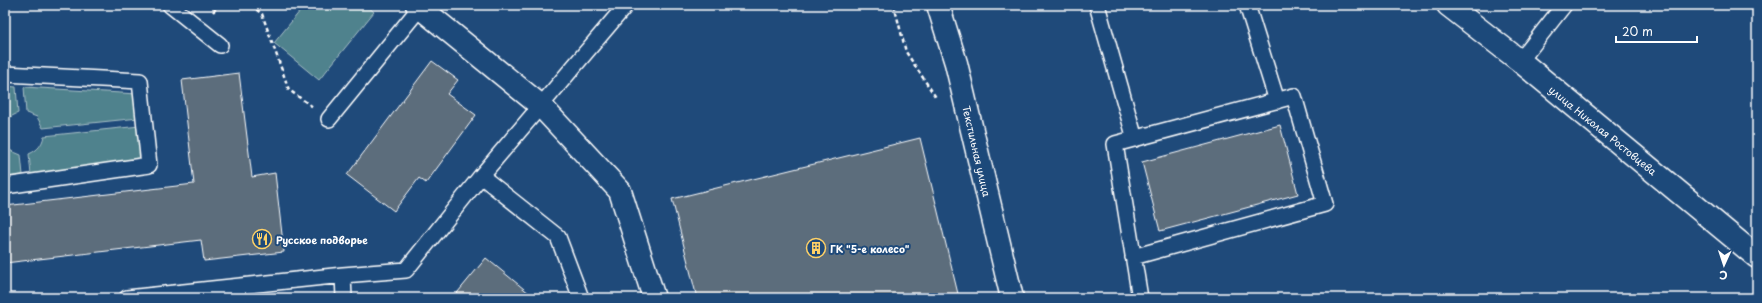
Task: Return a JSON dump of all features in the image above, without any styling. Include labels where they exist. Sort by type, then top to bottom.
[{"type":"street","name":"Текстильная улица","points":[[938,5],[956,63],[1012,298]]},
{"type":"street","name":"улица Николая Ростовцева","points":[[1448,5],[1520,61],[1757,256]]},
{"type":"street","points":[[420,6],[541,106],[620,190],[654,298]]},
{"type":"lane","points":[[170,5],[220,45]]},
{"type":"lane","points":[[127,298],[196,294],[343,275],[406,270],[481,176],[626,5]]},
{"type":"lane","points":[[1097,5],[1134,139]]},
{"type":"lane","points":[[1247,5],[1277,100]]},
{"type":"lane","points":[[1520,61],[1564,5]]},
{"type":"lane","points":[[329,119],[420,6]]},
{"type":"lane","points":[[5,74],[140,81],[149,165],[5,186]]},
{"type":"lane","points":[[1134,257],[1325,204],[1294,96],[1115,144],[1140,298]]},
{"type":"lane","points":[[481,176],[558,237],[581,298]]},
{"type":"lane","points":[[343,275],[344,298]]},
{"type":"path","points":[[251,5],[262,14],[289,90],[329,119]]},
{"type":"path","points":[[894,5],[906,52],[937,99],[939,107]]},
{"type":"green space","points":[[305,5],[366,5],[374,12],[319,80],[274,43]]},
{"type":"green space","points":[[5,86],[16,87],[18,113],[10,117],[5,123]]},
{"type":"green space","points":[[24,87],[137,94],[139,118],[43,128],[37,117],[26,113]]},
{"type":"green space","points":[[140,126],[144,161],[31,175],[29,154],[39,147],[44,136]]},
{"type":"green space","points":[[5,144],[9,150],[21,155],[23,175],[5,177]]},
{"type":"building","points":[[432,61],[458,80],[447,94],[476,115],[426,183],[419,178],[394,211],[347,175]]},
{"type":"building","points":[[239,73],[252,177],[275,173],[284,252],[204,261],[201,240],[5,263],[5,206],[194,184],[182,80]]},
{"type":"building","points":[[1280,125],[1298,194],[1160,231],[1142,162]]},
{"type":"building","name":"ГК \"5-е колесо\"","points":[[920,138],[959,298],[697,298],[672,199]]},
{"type":"building","points":[[486,258],[535,298],[453,298]]},
{"type":"place","name":"Русское подворье","points":[[262,239]]},
{"type":"place","name":"ГК \"5-е колесо\"","points":[[816,248]]}]
